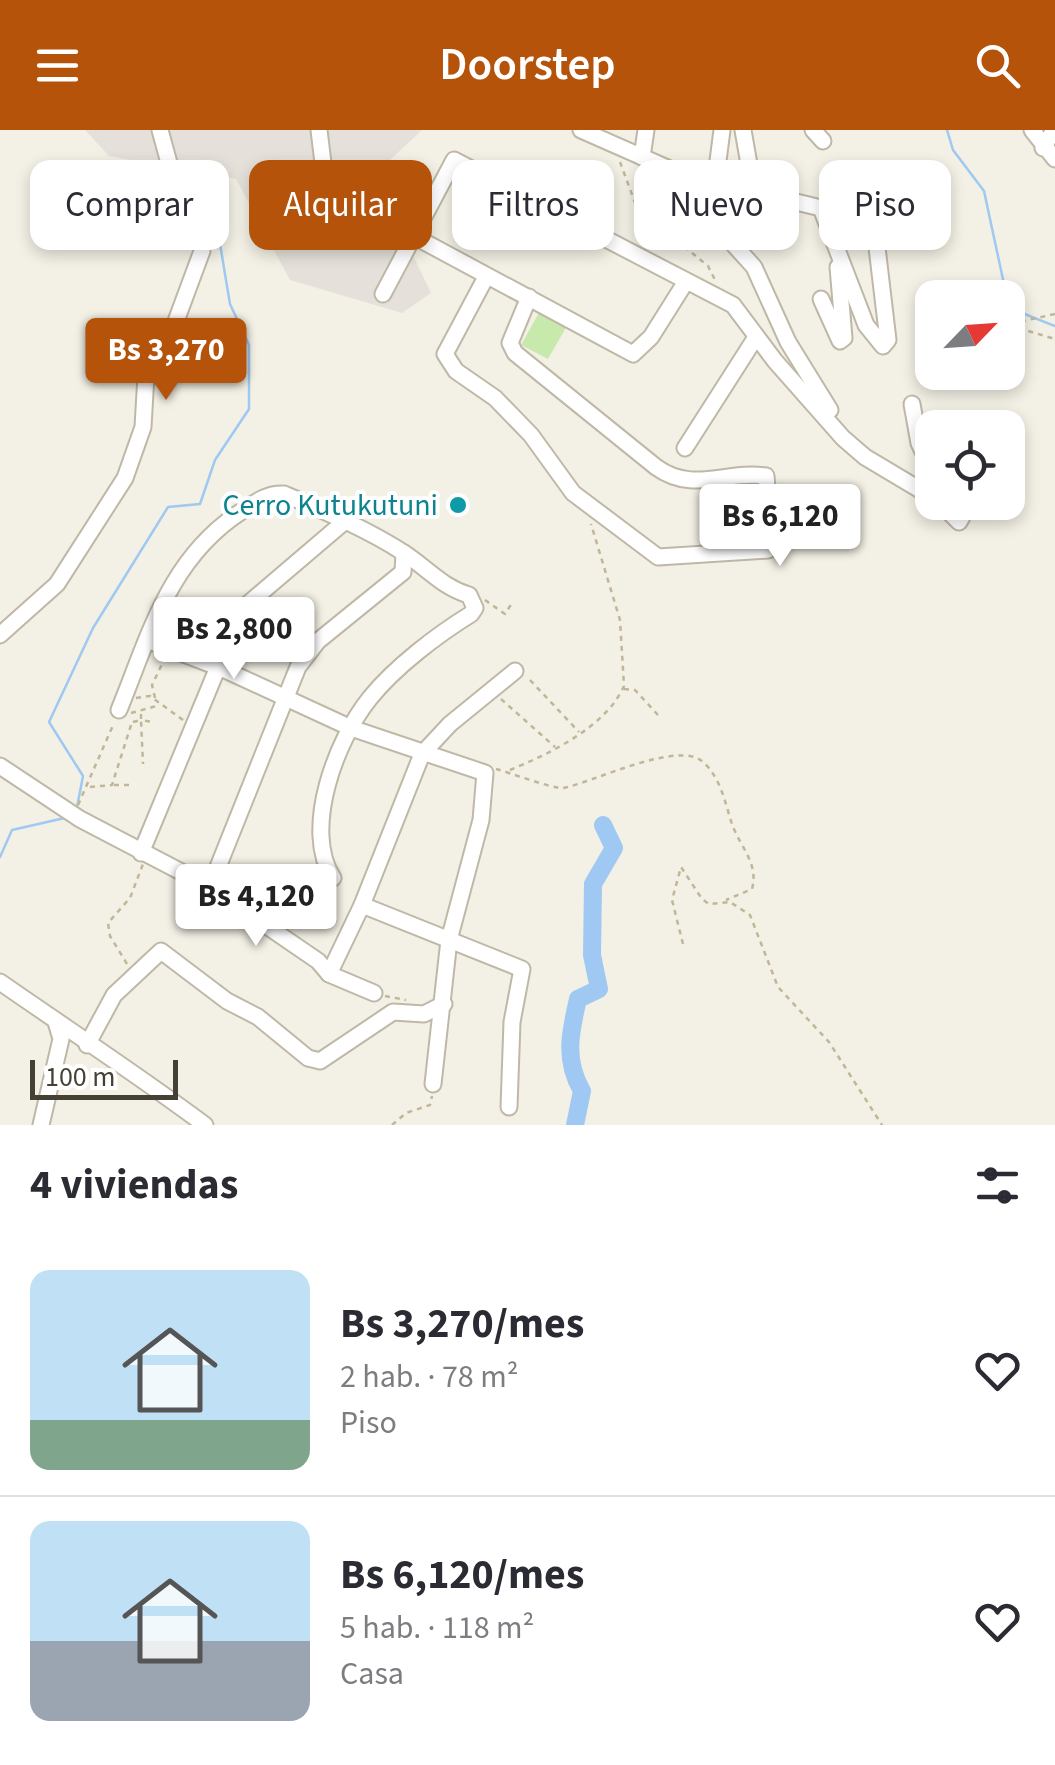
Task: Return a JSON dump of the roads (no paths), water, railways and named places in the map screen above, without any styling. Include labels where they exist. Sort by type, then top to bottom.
[{"type":"street","points":[[0,635],[56,584],[125,478],[142,427],[146,375],[169,340],[202,251],[202,224],[169,163],[160,130]]},
{"type":"street","points":[[319,130],[323,160]]},
{"type":"street","points":[[581,130],[652,160]]},
{"type":"street","points":[[642,156],[646,130]]},
{"type":"street","points":[[719,160],[722,130]]},
{"type":"street","points":[[743,130],[748,160]]},
{"type":"street","points":[[1032,130],[1049,154]]},
{"type":"street","points":[[1049,154],[1054,130]]},
{"type":"street","points":[[432,198],[454,160],[718,297],[732,306],[844,438],[865,457],[915,487]]},
{"type":"street","points":[[799,203],[820,208],[838,263],[866,325],[883,346],[888,340],[877,250]]},
{"type":"street","points":[[432,248],[633,354],[651,336],[686,283]]},
{"type":"street","points":[[382,294],[403,250]]},
{"type":"street","points":[[739,250],[754,267],[788,342],[841,426],[844,438]]},
{"type":"street","points":[[821,299],[840,341],[844,338],[836,280],[838,263]]},
{"type":"street","points":[[486,276],[446,354],[456,370],[495,398],[531,436],[573,493],[658,556],[768,550],[772,544],[766,476],[701,482],[667,475],[515,354],[510,343],[529,298]]},
{"type":"street","points":[[685,448],[756,336]]},
{"type":"street","points":[[912,404],[915,419]]},
{"type":"street","points":[[121,713],[170,583],[216,528],[265,496],[284,494],[344,522],[404,553],[442,584],[469,596],[475,608],[471,614],[380,687],[351,728],[319,812],[320,852],[333,878]]},
{"type":"street","points":[[141,853],[242,609],[344,522]]},
{"type":"street","points":[[210,887],[298,667],[318,640],[403,572],[404,553]]},
{"type":"street","points":[[147,640],[351,728],[422,754],[480,769],[488,784],[449,940],[434,1084]]},
{"type":"street","points":[[329,974],[362,905],[422,754],[515,671]]},
{"type":"street","points":[[0,766],[75,816],[210,887],[318,961],[329,974],[374,994]]},
{"type":"street","points":[[362,905],[522,969],[512,1022],[509,1107]]},
{"type":"street","points":[[87,1044],[104,1008],[161,951],[227,1001],[258,1017],[308,1058],[320,1062],[393,1012],[424,1014],[444,1004]]},
{"type":"street","points":[[0,982],[87,1044],[124,1063],[205,1125]]},
{"type":"street","points":[[42,1125],[62,1038],[56,1022]]},
{"type":"waterway","points":[[947,130],[953,150],[984,191],[1003,280]]},
{"type":"waterway","points":[[77,807],[83,776],[49,722],[93,628],[168,507],[200,504],[215,460],[249,409],[249,345],[230,304],[221,250]]},
{"type":"waterway","points":[[1025,314],[1055,326]]},
{"type":"waterway","points":[[0,857],[12,830],[69,817]]},
{"type":"waterway","points":[[575,1125],[582,1091],[573,1068],[571,1035],[578,999],[599,989],[592,955],[593,884],[614,848],[603,825]]},
{"type":"place","name":"Cerro Kutukutuni","points":[[458,505]]}]
